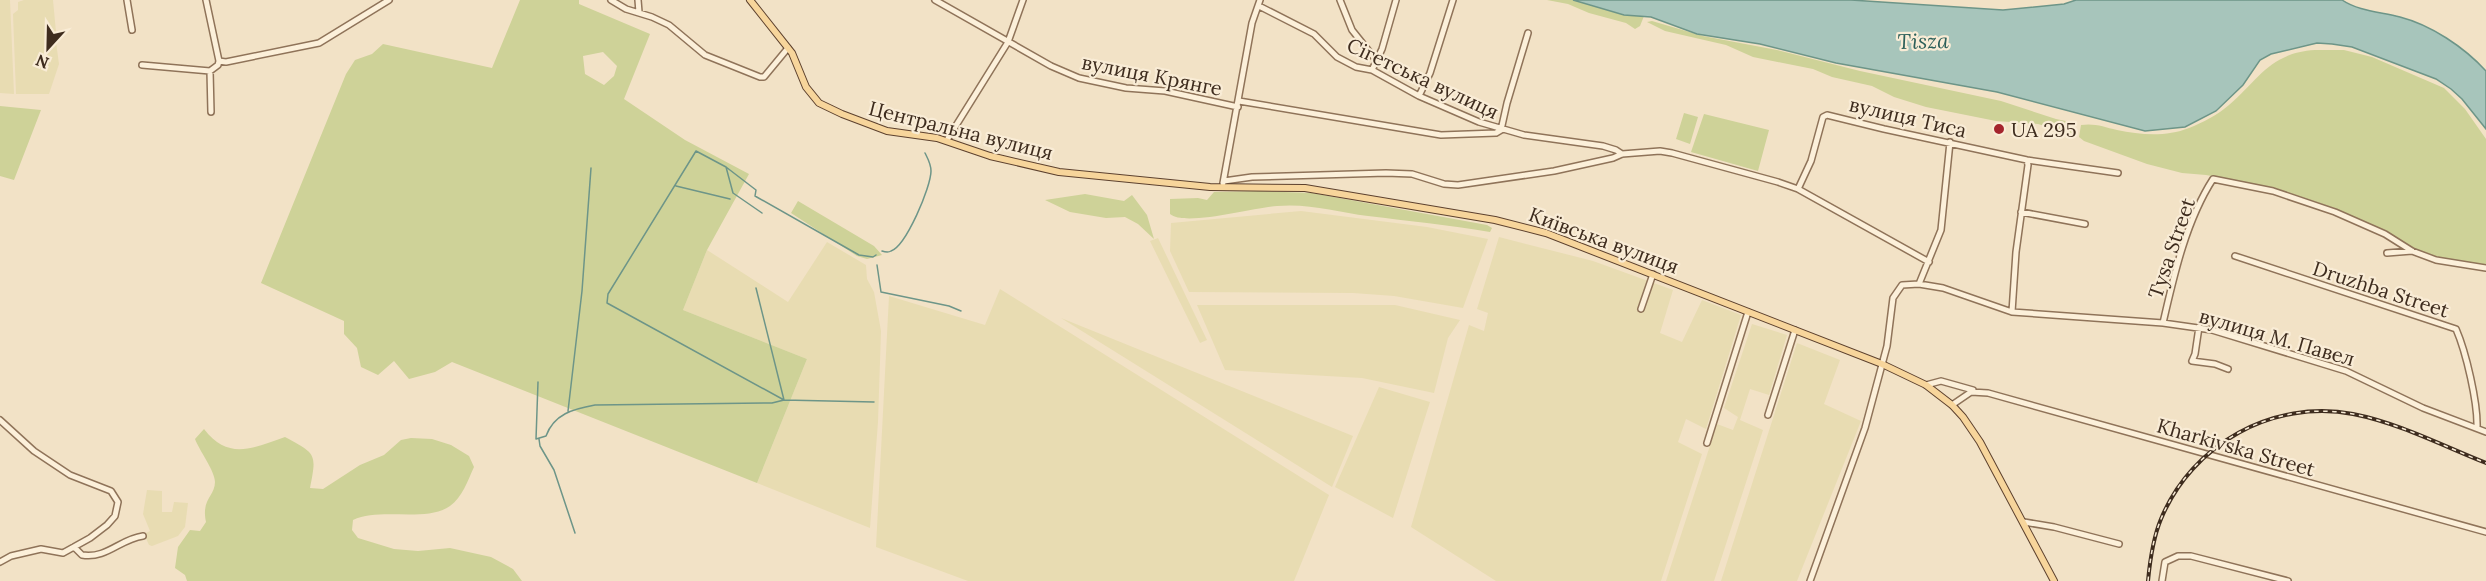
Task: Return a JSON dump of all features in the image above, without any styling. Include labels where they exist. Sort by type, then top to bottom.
[{"type":"main road","name":"Центральна вулиця","points":[[750,0],[788,48],[812,96],[826,107],[887,131],[947,140],[990,156],[1059,172],[1223,184]]},
{"type":"main road","name":"Київська вулиця","points":[[1223,184],[1305,188],[1495,220],[1546,233],[1882,364],[1926,385],[1952,405],[1980,442],[2054,581]]},
{"type":"street","points":[[127,0],[132,30]]},
{"type":"street","points":[[142,65],[210,71],[218,65],[219,60],[206,0]]},
{"type":"street","points":[[219,60],[226,62],[319,43],[389,0]]},
{"type":"street","points":[[611,0],[626,9],[669,25],[705,55],[760,77],[764,77],[788,48]]},
{"type":"street","points":[[638,0],[639,12]]},
{"type":"street","name":"вулиця Крянге","points":[[935,0],[1051,66],[1079,78],[1115,86],[1165,91],[1441,135],[1496,133],[1501,130]]},
{"type":"street","points":[[947,140],[1008,42],[1023,0]]},
{"type":"street","points":[[1340,0],[1352,30],[1376,60]]},
{"type":"street","points":[[1372,70],[1396,0]]},
{"type":"street","points":[[1419,96],[1430,73],[1453,0]]},
{"type":"street","points":[[1259,3],[1252,23],[1223,184],[1252,177],[1386,173],[1412,174],[1444,184],[1458,185],[1554,171],[1622,154],[1660,151],[1740,170],[1798,189],[1929,262]]},
{"type":"street","name":"Сігетська вулиця","points":[[1259,3],[1314,34],[1337,57],[1356,67],[1372,70],[1419,96],[1501,130],[1603,146],[1622,154]]},
{"type":"street","points":[[1501,130],[1528,33]]},
{"type":"street","points":[[210,71],[211,112]]},
{"type":"street","name":"вулиця Тиса","points":[[1798,189],[1811,161],[1823,117],[1827,115],[2027,160],[2118,173]]},
{"type":"street","points":[[1810,581],[1853,465],[1882,364],[1893,298],[1902,285],[1919,284],[1941,230],[1950,142]]},
{"type":"street","points":[[2012,312],[2027,160]]},
{"type":"street","name":"Tysa Street","points":[[2163,323],[2178,261],[2213,179],[2273,191],[2324,208],[2385,234],[2412,251]]},
{"type":"street","points":[[2021,212],[2085,224]]},
{"type":"street","points":[[2387,253],[2412,251],[2436,260],[2486,268]]},
{"type":"street","name":"Druzhba Street","points":[[2235,256],[2456,329],[2471,381],[2477,428]]},
{"type":"street","points":[[1641,309],[1653,274]]},
{"type":"street","name":"вулиця М. Павел","points":[[1919,284],[1943,288],[2012,312],[2199,327],[2346,371],[2422,408],[2486,432]]},
{"type":"street","points":[[1707,443],[1748,312]]},
{"type":"street","points":[[2199,327],[2192,361],[2215,364],[2228,369]]},
{"type":"street","points":[[1768,415],[1795,330]]},
{"type":"street","name":"Kharkivska Street","points":[[1926,385],[1941,381],[2486,532]]},
{"type":"street","points":[[1952,405],[1965,394],[1978,391]]},
{"type":"street","points":[[0,420],[34,451],[70,475],[111,491],[118,502],[115,516],[107,525],[74,548],[63,553],[41,549],[11,556],[0,562]]},
{"type":"street","points":[[2024,522],[2054,527],[2119,544]]},
{"type":"street","points":[[74,548],[82,555],[105,554],[131,537],[143,536]]},
{"type":"street","points":[[2162,581],[2165,562],[2178,556],[2191,556],[2288,581]]},
{"type":"shaded area","points":[[0,0],[10,0],[14,94],[0,93]]},
{"type":"shaded area","points":[[53,0],[56,32],[52,35],[52,40],[56,42],[59,64],[49,94],[16,94],[13,14],[18,10],[18,2]]},
{"type":"shaded area","points":[[1301,211],[1427,227],[1488,239],[1463,308],[1394,296],[1353,293],[1189,292],[1170,251],[1171,223]]},
{"type":"shaded area","points":[[1499,237],[1593,261],[1673,290],[1660,333],[1682,342],[1702,300],[1741,315],[1706,429],[1686,419],[1678,442],[1702,454],[1661,581],[1496,581],[1411,527],[1469,325],[1484,331],[1488,313],[1477,309]]},
{"type":"shaded area","points":[[1158,238],[1207,340],[1200,343],[1150,241]]},
{"type":"shaded area","points":[[827,242],[866,265],[867,279],[874,292],[881,331],[878,422],[870,528],[757,483],[807,359],[683,310],[707,250],[788,302]]},
{"type":"shaded area","points":[[1000,289],[1329,495],[1294,581],[968,581],[876,547],[889,296],[985,325]]},
{"type":"shaded area","points":[[1197,305],[1395,305],[1460,320],[1448,338],[1434,393],[1362,378],[1225,370]]},
{"type":"shaded area","points":[[1061,318],[1353,436],[1332,487]]},
{"type":"shaded area","points":[[1752,324],[1787,335],[1769,395],[1750,389],[1740,420],[1763,430],[1714,581],[1666,581],[1717,424],[1733,430],[1738,417],[1724,408]]},
{"type":"shaded area","points":[[1797,343],[1840,360],[1824,404],[1861,421],[1797,581],[1721,581]]},
{"type":"shaded area","points":[[1379,387],[1430,402],[1393,518],[1335,487]]},
{"type":"shaded area","points":[[147,490],[162,491],[162,512],[172,512],[174,502],[188,503],[185,527],[178,536],[152,546],[149,545],[144,534],[150,531],[143,514]]},
{"type":"green space","points":[[520,0],[579,0],[579,4],[650,34],[624,99],[685,140],[749,174],[707,250],[683,310],[807,359],[757,483],[452,362],[435,372],[409,379],[394,361],[378,375],[361,367],[357,348],[344,334],[344,321],[261,283],[346,74],[355,60],[372,54],[383,44],[492,68]],"holes":[[[603,52],[617,66],[614,76],[604,85],[585,74],[583,56]]]},
{"type":"green space","points":[[1547,0],[1573,0],[1624,15],[1644,16],[1640,26],[1635,29],[1626,23],[1589,13],[1568,4]]},
{"type":"green space","points":[[1652,21],[1703,36],[1777,50],[1860,71],[2001,101],[2075,123],[2072,133],[2069,133],[2038,124],[1996,121],[1926,107],[1894,97],[1872,86],[1832,77],[1813,69],[1753,57],[1726,45],[1665,31],[1647,22]]},
{"type":"green space","points":[[2344,50],[2372,57],[2444,88],[2465,109],[2486,139],[2486,265],[2438,257],[2409,247],[2337,209],[2275,188],[2206,175],[2182,173],[2147,164],[2084,141],[2079,137],[2081,125],[2153,134],[2171,133],[2189,128],[2225,108],[2276,62],[2300,52]]},
{"type":"green space","points":[[0,106],[41,110],[14,180],[0,176]]},
{"type":"green space","points":[[1684,113],[1698,117],[1690,144],[1676,139]]},
{"type":"green space","points":[[1704,114],[1769,130],[1758,171],[1691,152]]},
{"type":"green space","points":[[1214,192],[1312,193],[1487,225],[1492,228],[1490,232],[1289,205],[1205,217],[1178,217],[1170,214],[1170,199],[1207,200]]},
{"type":"green space","points":[[1085,194],[1124,201],[1132,195],[1147,215],[1154,239],[1138,224],[1125,217],[1106,218],[1070,212],[1045,200]]},
{"type":"green space","points":[[798,201],[874,246],[882,255],[867,259],[857,256],[791,213]]},
{"type":"green space","points":[[204,429],[222,445],[241,449],[285,437],[303,447],[312,456],[310,488],[323,489],[360,465],[384,455],[401,440],[432,439],[451,445],[469,456],[474,467],[454,503],[440,511],[428,514],[364,516],[353,520],[352,530],[358,538],[394,549],[418,551],[450,548],[491,557],[513,569],[522,581],[187,581],[185,575],[175,568],[178,547],[190,530],[200,531],[206,522],[205,508],[215,482],[195,439]]},
{"type":"water","name":"Tisza","points":[[1573,0],[1851,0],[2003,10],[2064,4],[2076,0],[2342,0],[2362,9],[2400,17],[2423,25],[2457,45],[2477,62],[2486,71],[2486,129],[2462,99],[2436,79],[2352,47],[2332,44],[2317,43],[2271,54],[2260,60],[2243,85],[2216,111],[2185,127],[2145,131],[1997,92],[1836,63],[1760,44],[1697,34],[1651,17],[1624,15]]},
{"type":"waterway","points":[[726,167],[696,151],[608,294],[607,303],[784,400],[756,288]]},
{"type":"waterway","points":[[882,251],[889,252],[897,247],[917,215],[930,179],[930,164],[925,153]]},
{"type":"waterway","points":[[762,213],[733,193],[726,167],[756,190],[755,196],[859,255],[873,257],[876,255]]},
{"type":"waterway","points":[[568,411],[582,291],[591,168]]},
{"type":"waterway","points":[[676,186],[730,199]]},
{"type":"waterway","points":[[877,265],[881,292],[949,306],[961,311]]},
{"type":"waterway","points":[[538,382],[536,439],[546,436],[554,422],[565,414],[595,405],[772,403],[784,400],[874,402]]},
{"type":"waterway","points":[[539,439],[540,446],[554,470],[575,533]]},
{"type":"railway","points":[[2148,581],[2156,534],[2175,492],[2193,469],[2214,449],[2239,433],[2265,421],[2294,414],[2323,411],[2353,414],[2404,429],[2486,463]]},
{"type":"place","name":"UA 295","points":[[1999,129]]}]
